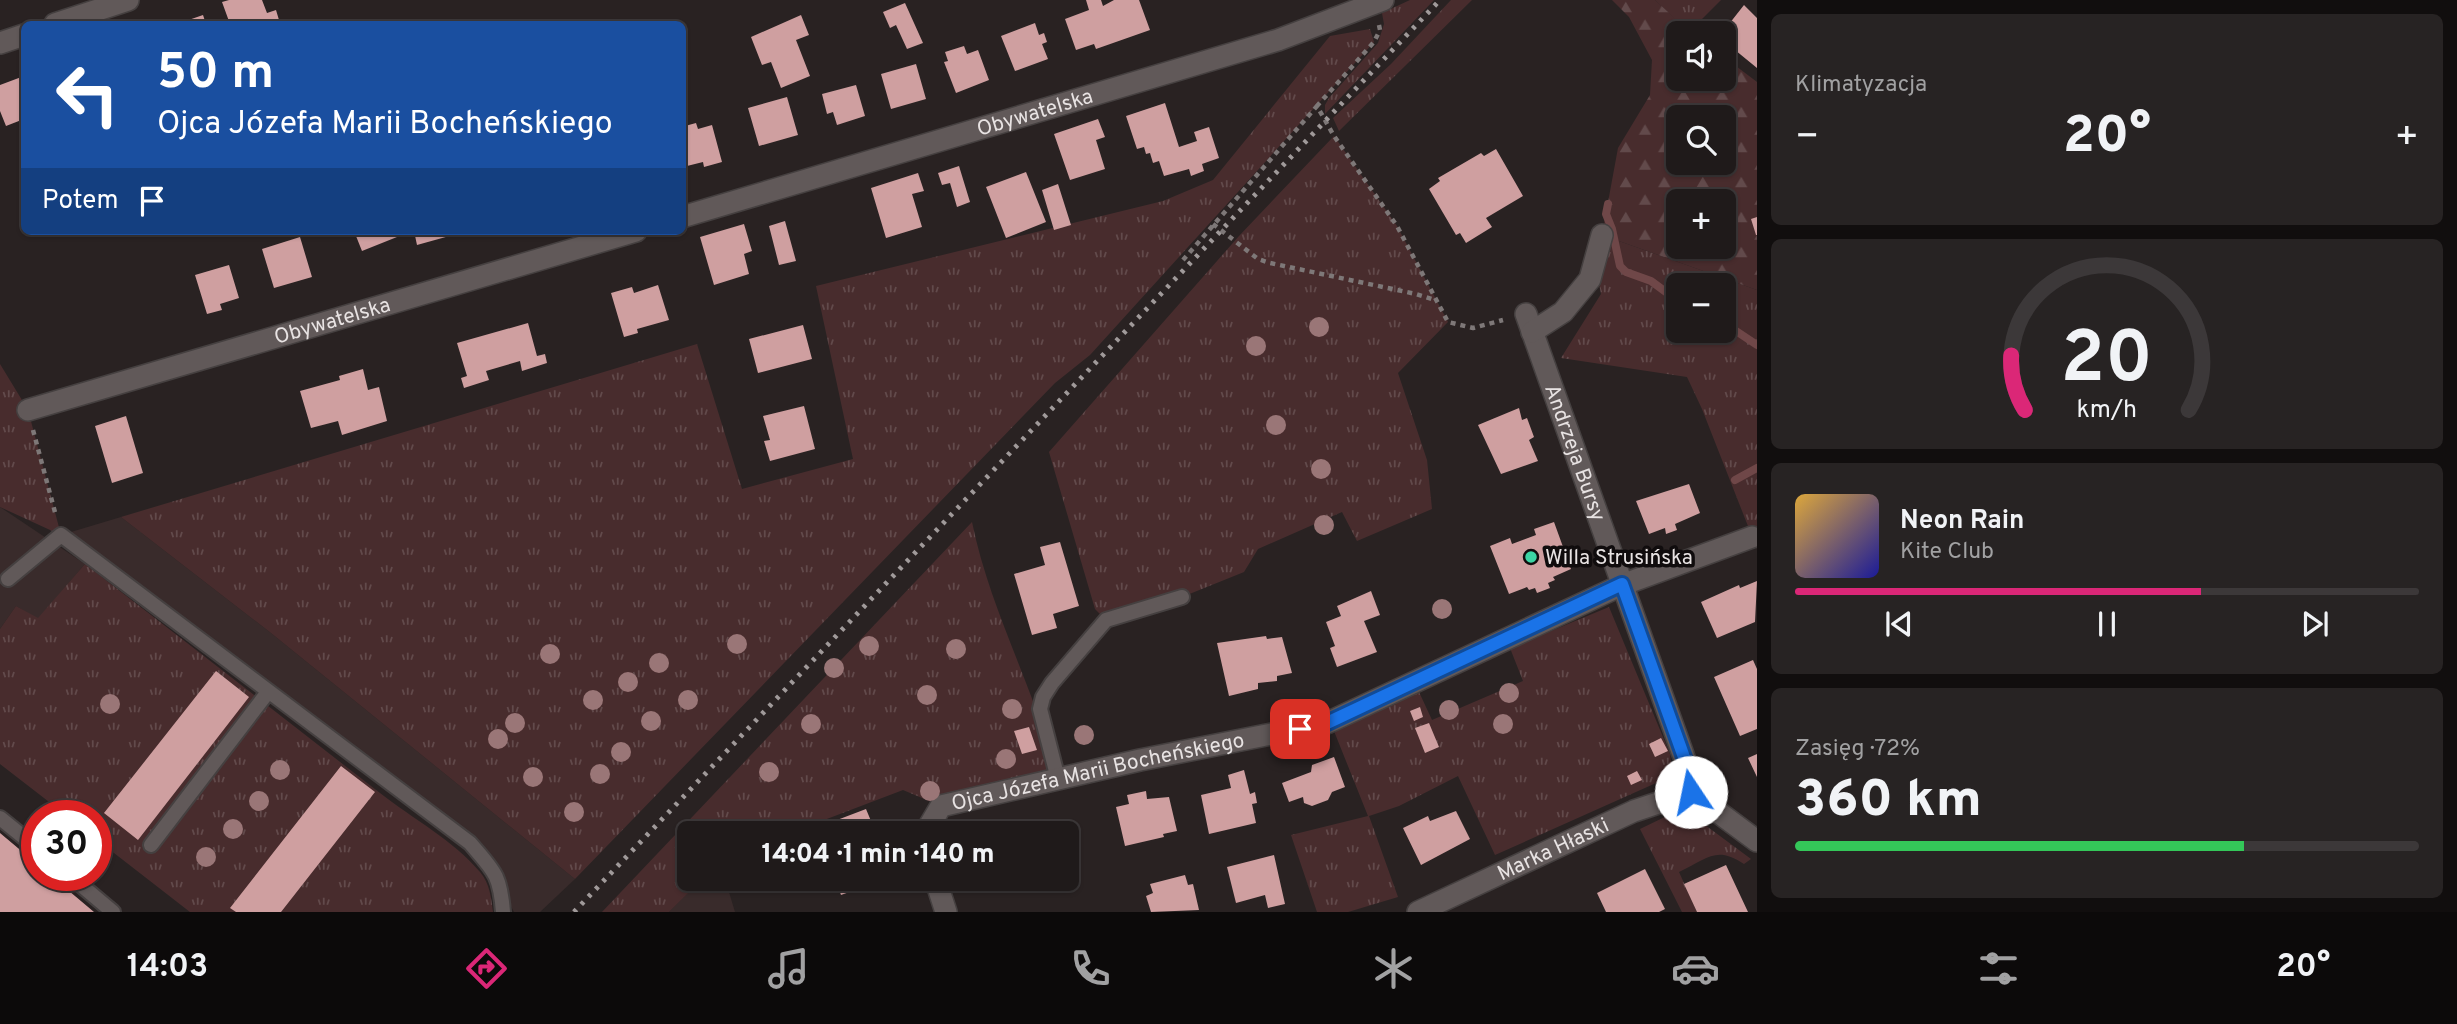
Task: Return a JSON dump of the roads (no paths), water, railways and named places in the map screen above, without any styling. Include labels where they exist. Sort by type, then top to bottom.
[{"type":"street","points":[[64,21],[128,0]]},
{"type":"street","name":"Obywatelska","points":[[686,216],[1278,40],[1350,5],[1379,1]]},
{"type":"street","points":[[0,43],[21,36]]},
{"type":"street","name":"Obywatelska","points":[[28,410],[622,235]]},
{"type":"street","name":"Andrzeja Bursy","points":[[1602,235],[1591,279],[1563,312],[1529,323],[1690,774],[1691,792]]},
{"type":"street","name":"Ojca Józefa Marii Bocheńskiego","points":[[932,821],[941,806],[1140,760],[1327,723],[1622,584],[1752,537]]},
{"type":"street","points":[[1691,792],[1757,841]]},
{"type":"street","name":"Marka Hłaski","points":[[1418,912],[1634,811],[1691,792]]},
{"type":"street","points":[[940,891],[946,912]]},
{"type":"lane","points":[[8,579],[61,535],[470,843],[496,872],[502,892],[503,912]]},
{"type":"lane","points":[[1058,779],[1040,709],[1052,683],[1106,620],[1182,597]]},
{"type":"lane","points":[[151,845],[268,691]]},
{"type":"lane","points":[[0,818],[21,835]]},
{"type":"lane","points":[[88,891],[113,912]]},
{"type":"waterway","points":[[1608,204],[1606,214],[1620,266],[1626,272],[1651,281],[1666,292]]},
{"type":"waterway","points":[[1736,331],[1757,345]]},
{"type":"waterway","points":[[1735,480],[1757,468]]},
{"type":"railway","points":[[574,912],[1440,0]]},
{"type":"place","name":"Willa Strusińska","points":[[1531,557]]}]
